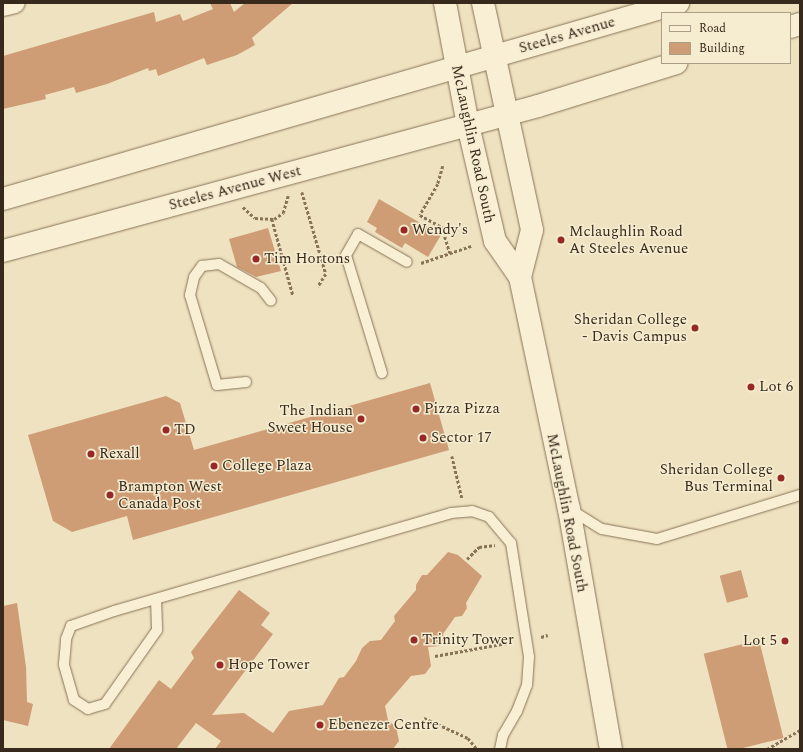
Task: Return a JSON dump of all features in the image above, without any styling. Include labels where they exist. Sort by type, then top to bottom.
[{"type":"main road","name":"McLaughlin Road South","points":[[446,3],[456,66],[468,125],[495,241],[520,277],[569,509],[611,749]]},
{"type":"main road","name":"McLaughlin Road South","points":[[483,3],[532,230],[520,277]]},
{"type":"main road","name":"Steeles Avenue","points":[[456,66],[678,3]]},
{"type":"main road","points":[[468,125],[673,64]]},
{"type":"main road","points":[[4,200],[456,66]]},
{"type":"main road","name":"Steeles Avenue West","points":[[3,251],[468,125]]},
{"type":"street","points":[[3,6],[15,3]]},
{"type":"lane","points":[[382,374],[346,255],[358,234],[407,262]]},
{"type":"lane","points":[[246,382],[217,385],[190,295],[194,277],[202,266],[219,264],[261,288],[271,301]]},
{"type":"lane","points":[[569,509],[602,528],[657,539],[800,495]]},
{"type":"lane","points":[[156,599],[157,630],[105,704],[88,709],[74,700],[64,664],[66,639],[71,626],[156,599],[464,511],[489,517],[511,543],[526,640],[527,685],[517,711],[503,735],[500,749]]},
{"type":"path","points":[[442,166],[438,184],[420,215],[442,228],[450,253]]},
{"type":"path","points":[[302,192],[326,274],[318,287]]},
{"type":"path","points":[[243,207],[255,218],[272,220],[283,213],[288,196]]},
{"type":"path","points":[[272,220],[293,294]]},
{"type":"path","points":[[418,264],[471,246]]},
{"type":"path","points":[[452,456],[464,511]]},
{"type":"path","points":[[467,559],[479,547],[511,543]]},
{"type":"path","points":[[435,656],[548,636]]},
{"type":"path","points":[[424,718],[468,738],[477,749]]},
{"type":"path","points":[[767,749],[800,730]]},
{"type":"building","points":[[210,3],[230,3],[234,12],[245,3],[293,3],[252,38],[255,45],[237,55],[207,65],[204,58],[158,76],[156,69],[149,71],[148,68],[107,84],[76,93],[74,87],[45,95],[46,99],[3,109],[3,56],[154,12],[156,22],[180,14],[183,21],[213,9]]},
{"type":"building","name":"Wendy's","points":[[379,199],[441,235],[428,257],[405,243],[402,248],[375,232],[377,228],[367,222]]},
{"type":"building","name":"Tim Hortons","points":[[268,228],[281,271],[256,277],[237,267],[229,239]]},
{"type":"building","name":"College Plaza","points":[[430,383],[449,450],[133,540],[127,516],[72,532],[53,521],[28,435],[166,396],[180,403],[194,450]]},
{"type":"building","points":[[448,552],[458,555],[482,576],[466,603],[467,608],[462,616],[455,617],[443,634],[444,639],[439,646],[428,647],[431,666],[425,674],[411,676],[385,706],[388,720],[396,727],[399,741],[393,749],[215,749],[221,741],[196,723],[176,749],[109,749],[159,680],[171,689],[194,658],[191,652],[239,590],[270,613],[261,625],[273,634],[212,715],[244,713],[273,733],[289,711],[323,705],[339,678],[344,677],[356,661],[362,648],[370,641],[381,640],[395,621],[394,616],[416,590],[416,585],[422,575],[427,575]]},
{"type":"building","points":[[741,570],[748,597],[727,603],[720,576]]},
{"type":"building","points":[[17,603],[26,667],[27,702],[33,704],[28,726],[3,720],[3,606]]},
{"type":"building","points":[[759,640],[783,738],[739,749],[727,749],[704,654]]},
{"type":"place","name":"Wendy's","points":[[404,230]]},
{"type":"place","name":"Mclaughlin Road At Steeles Avenue","points":[[561,240]]},
{"type":"place","name":"Tim Hortons","points":[[256,259]]},
{"type":"place","name":"Sheridan College - Davis Campus","points":[[695,328]]},
{"type":"place","name":"Lot 6","points":[[751,387]]},
{"type":"place","name":"Pizza Pizza","points":[[416,409]]},
{"type":"place","name":"The Indian Sweet House","points":[[361,419]]},
{"type":"place","name":"TD","points":[[166,430]]},
{"type":"place","name":"Sector 17","points":[[423,438]]},
{"type":"place","name":"Rexall","points":[[91,454]]},
{"type":"place","name":"College Plaza","points":[[214,466]]},
{"type":"place","name":"Sheridan College Bus Terminal","points":[[781,478]]},
{"type":"place","name":"Brampton West Canada Post","points":[[110,495]]},
{"type":"place","name":"Trinity Tower","points":[[414,640]]},
{"type":"place","name":"Lot 5","points":[[785,641]]},
{"type":"place","name":"Hope Tower","points":[[220,665]]},
{"type":"place","name":"Ebenezer Centre","points":[[320,725]]}]
